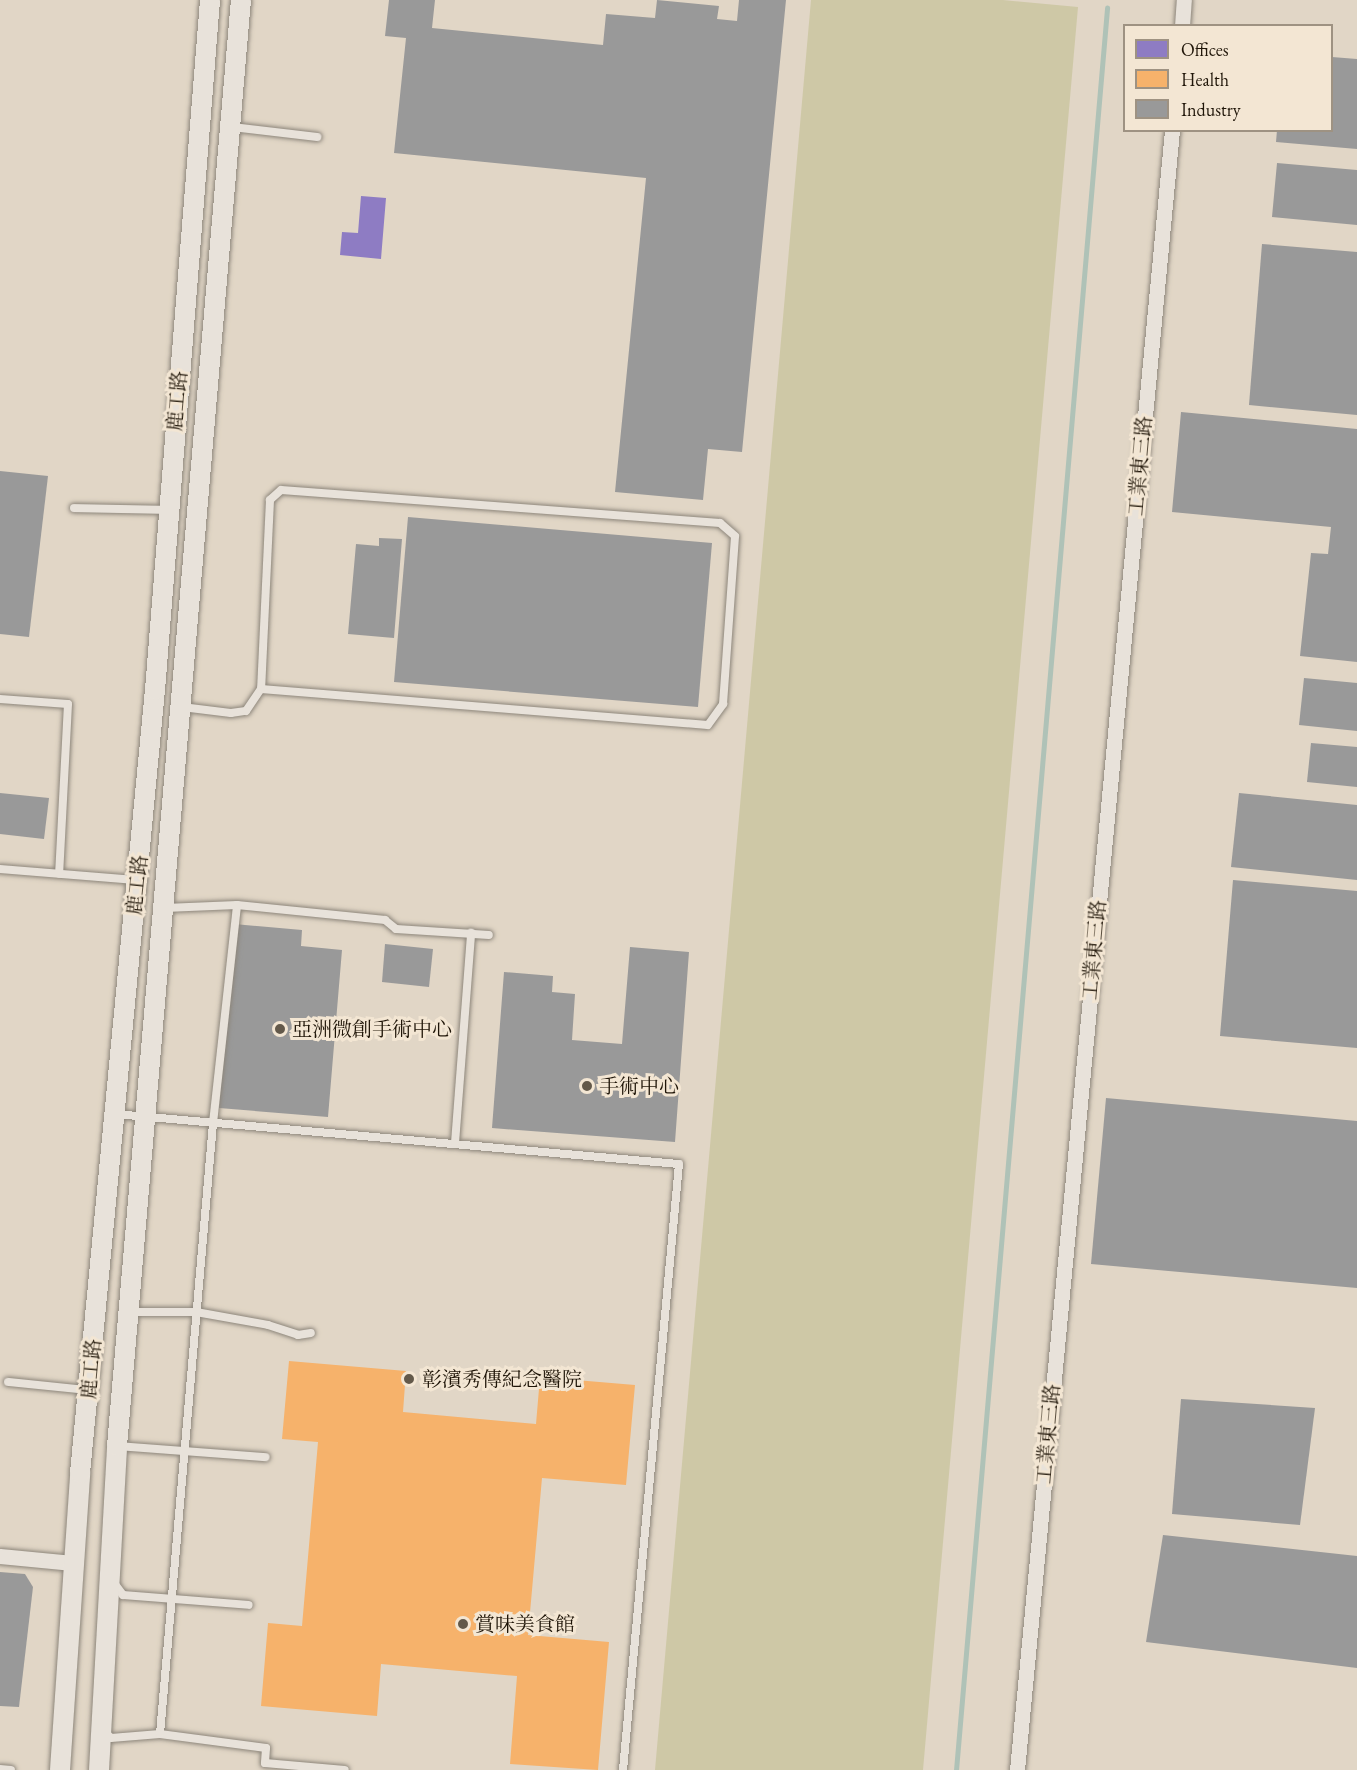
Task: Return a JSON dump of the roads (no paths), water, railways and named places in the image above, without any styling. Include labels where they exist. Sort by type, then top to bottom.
[{"type":"street","name":"鹿工路","points":[[60,1770],[73,1563],[113,1114],[137,880],[210,0]]},
{"type":"street","name":"鹿工路","points":[[99,1770],[108,1574],[117,1446],[147,1119],[241,0]]},
{"type":"street","points":[[1182,24],[1184,0]]},
{"type":"street","name":"工業東三路","points":[[1017,1770],[1172,132]]},
{"type":"street","points":[[0,1556],[73,1563]]},
{"type":"lane","points":[[232,127],[317,137]]},
{"type":"lane","points":[[182,707],[231,713],[246,711],[261,689],[270,500],[281,490],[720,523],[735,536],[723,704],[708,724],[261,689]]},
{"type":"lane","points":[[74,508],[168,510]]},
{"type":"lane","points":[[0,699],[68,704],[59,874]]},
{"type":"lane","points":[[0,870],[137,880]]},
{"type":"lane","points":[[160,1734],[170,1596],[213,1123],[237,905]]},
{"type":"lane","points":[[165,908],[237,905],[385,920],[396,929],[489,935]]},
{"type":"lane","points":[[455,1143],[471,933]]},
{"type":"lane","points":[[113,1114],[147,1119],[455,1143],[679,1164],[622,1770]]},
{"type":"lane","points":[[128,1312],[196,1312],[268,1325],[298,1335],[311,1334]]},
{"type":"lane","points":[[8,1382],[89,1390]]},
{"type":"lane","points":[[117,1446],[183,1449],[266,1457]]},
{"type":"lane","points":[[108,1574],[123,1595],[170,1596],[249,1605]]},
{"type":"lane","points":[[102,1729],[111,1738],[160,1734],[266,1748],[265,1763],[345,1770]]},
{"type":"lane","points":[[0,1769],[11,1770]]},
{"type":"waterway","points":[[956,1770],[1107,7]]},
{"type":"place","name":"亞洲微創手術中心","points":[[280,1029]]},
{"type":"place","name":"手術中心","points":[[587,1086]]},
{"type":"place","name":"彰濱秀傳紀念醫院","points":[[409,1379]]},
{"type":"place","name":"賞味美食館","points":[[463,1624]]}]
